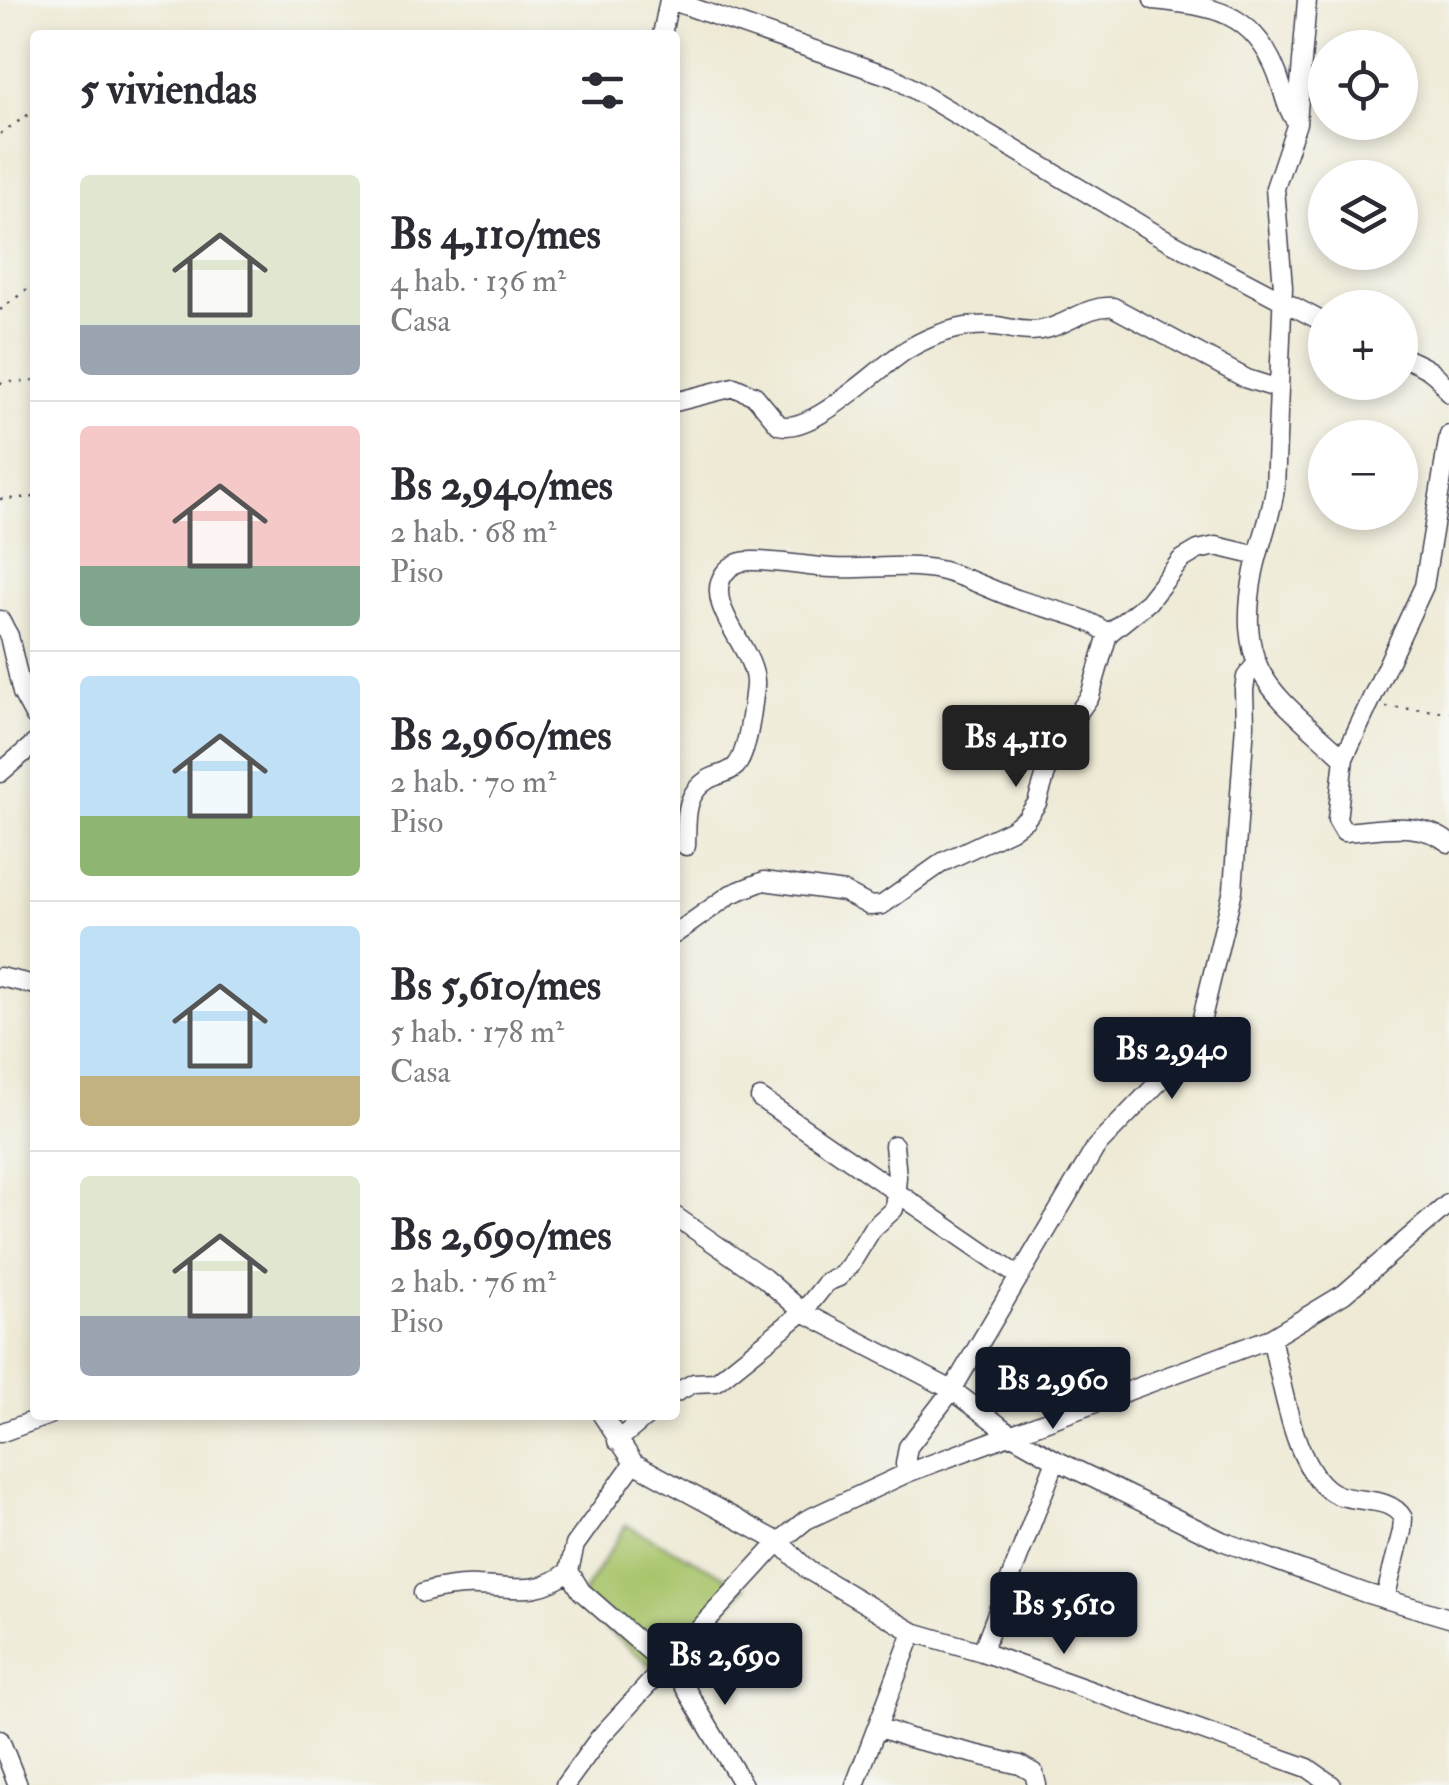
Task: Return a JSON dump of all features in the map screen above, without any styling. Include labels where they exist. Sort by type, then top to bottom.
[{"type":"street","points":[[663,30],[669,0],[896,78],[1093,198],[1308,315]]},
{"type":"street","points":[[1152,0],[1212,8],[1243,22],[1267,50],[1288,109],[1298,123]]},
{"type":"street","points":[[1307,0],[1298,123],[1275,188],[1282,303],[1275,489],[1258,556],[1248,627],[1255,665],[1282,699],[1344,758]]},
{"type":"street","points":[[680,401],[734,387],[755,396],[779,425],[797,427],[863,384],[894,357],[943,332],[986,326],[1041,330],[1104,306],[1113,307],[1246,379],[1279,390]]},
{"type":"street","points":[[1418,364],[1442,380],[1449,393]]},
{"type":"street","points":[[1449,434],[1428,570],[1418,601],[1344,758],[1337,820],[1344,832],[1404,827],[1431,830],[1449,844]]},
{"type":"street","points":[[680,930],[731,894],[764,881],[844,892],[870,906],[882,905],[942,862],[1020,825],[1037,803],[1060,736],[1090,696],[1108,634],[1148,602],[1189,554],[1216,546],[1258,556]]},
{"type":"street","points":[[686,846],[688,804],[699,786],[739,763],[750,716],[755,684],[752,666],[728,622],[718,589],[733,565],[754,560],[836,568],[933,569],[1087,620],[1108,634]]},
{"type":"street","points":[[0,620],[30,708]]},
{"type":"street","points":[[908,1473],[908,1447],[952,1390],[1096,1147],[1182,1058],[1201,1022],[1233,890],[1244,690],[1246,677],[1255,665]]},
{"type":"street","points":[[0,779],[30,748]]},
{"type":"street","points":[[0,977],[30,984]]},
{"type":"street","points":[[760,1098],[1018,1276]]},
{"type":"street","points":[[680,1390],[694,1383],[716,1382],[803,1312],[827,1282],[839,1277],[850,1265],[872,1229],[894,1209],[894,1145]]},
{"type":"street","points":[[566,1785],[600,1738],[780,1542],[806,1520],[908,1473],[1271,1338],[1344,1294],[1449,1203]]},
{"type":"street","points":[[680,1219],[764,1278],[803,1312],[952,1390],[1012,1436],[1056,1460],[1222,1541],[1449,1618]]},
{"type":"street","points":[[1271,1338],[1302,1454],[1313,1475],[1336,1494],[1392,1506],[1403,1518],[1385,1599]]},
{"type":"street","points":[[0,1434],[35,1420]]},
{"type":"street","points":[[605,1420],[634,1463],[780,1542],[808,1570],[913,1632],[982,1652],[1308,1768],[1332,1785]]},
{"type":"street","points":[[617,1441],[642,1420]]},
{"type":"street","points":[[982,1652],[1056,1460]]},
{"type":"street","points":[[634,1463],[575,1545],[569,1572],[581,1591],[686,1686],[743,1785]]},
{"type":"street","points":[[423,1593],[470,1586],[538,1589],[569,1572]]},
{"type":"street","points":[[856,1785],[913,1632]]},
{"type":"street","points":[[878,1727],[1020,1765],[1034,1773],[1037,1785]]},
{"type":"street","points":[[0,1740],[18,1785]]},
{"type":"path","points":[[0,134],[30,113]]},
{"type":"path","points":[[0,310],[30,287]]},
{"type":"path","points":[[0,383],[30,380]]},
{"type":"path","points":[[0,499],[30,497]]},
{"type":"path","points":[[1371,706],[1449,712]]},
{"type":"green space","points":[[626,1525],[746,1587],[661,1674],[576,1605]]}]
